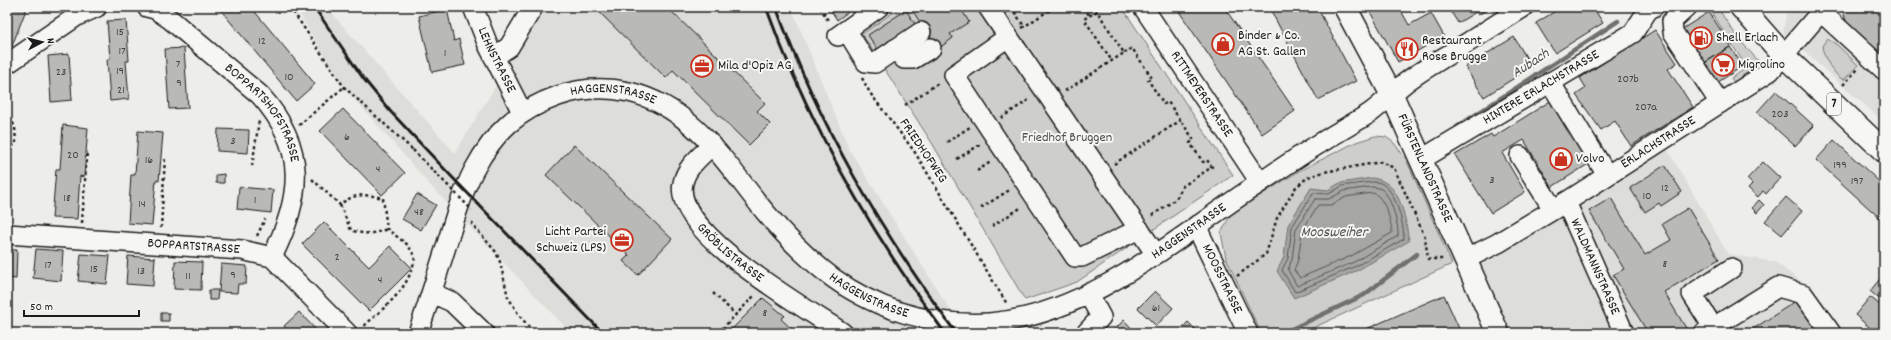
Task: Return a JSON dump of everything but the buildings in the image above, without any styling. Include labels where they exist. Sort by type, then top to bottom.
[{"type":"main road","name":"FÜRSTENLANDSTRASSE","points":[[1345,7],[1392,95],[1422,159],[1458,259],[1498,333]]},
{"type":"main road","name":"7","points":[[1741,7],[1784,56],[1884,150]]},
{"type":"street","points":[[7,64],[77,16],[97,7]]},
{"type":"street","name":"LEHNSTRASSE","points":[[473,7],[478,24],[522,112]]},
{"type":"street","points":[[494,57],[509,47],[533,7]]},
{"type":"street","points":[[879,7],[842,34],[866,62],[875,62],[921,32]]},
{"type":"street","points":[[988,7],[1155,253]]},
{"type":"street","name":"RITTMEYERSTRASSE","points":[[1143,7],[1260,182]]},
{"type":"street","name":"HAGGENSTRASSE","points":[[418,333],[432,293],[460,200],[474,169],[502,129],[522,112],[536,104],[568,93],[588,90],[618,90],[648,98],[665,105],[692,126],[712,145],[776,224],[809,258],[836,280],[879,304],[930,320],[948,323],[979,323],[1016,319],[1053,308],[1113,281],[1260,182],[1372,111],[1412,78],[1524,7]]},
{"type":"street","name":"HINTERE ERLACHSTRASSE","points":[[1422,159],[1633,33],[1648,10],[1653,7]]},
{"type":"street","points":[[1687,7],[1672,21],[1673,32],[1720,103]]},
{"type":"street","name":"BOPPARTSHOFSTRASSE","points":[[153,8],[171,20],[260,95],[271,107],[287,134],[293,152],[295,186],[293,206],[287,226],[272,257]]},
{"type":"street","points":[[1823,9],[1884,70]]},
{"type":"street","name":"ERLACHSTRASSE","points":[[1458,259],[1498,243],[1770,71],[1784,56],[1804,29],[1823,9]]},
{"type":"street","points":[[1008,37],[954,75],[1075,257],[1082,257],[1138,227]]},
{"type":"street","points":[[895,49],[904,59],[913,59],[931,48]]},
{"type":"street","points":[[1550,82],[1607,175]]},
{"type":"street","name":"GRÖBLISTRASSE","points":[[712,145],[688,170],[683,182],[683,200],[696,222],[713,242],[734,260],[843,333]]},
{"type":"street","name":"WALDMANNSTRASSE","points":[[1520,156],[1559,205],[1624,333]]},
{"type":"street","name":"MOOSSTRASSE","points":[[1196,226],[1248,333]]},
{"type":"street","name":"BOPPARTSTRASSE","points":[[7,234],[242,250],[272,257]]},
{"type":"street","points":[[272,257],[353,332]]},
{"type":"street","points":[[1732,268],[1692,294],[1709,330],[1778,287],[1803,294],[1831,333]]},
{"type":"street","points":[[432,293],[452,302],[484,333]]},
{"type":"street","points":[[1086,333],[1101,317],[1088,293]]},
{"type":"path","points":[[290,7],[344,87],[413,150],[473,211]]},
{"type":"path","points":[[820,7],[842,34]]},
{"type":"path","points":[[1012,7],[1024,26]]},
{"type":"path","points":[[1008,37],[1054,7]]},
{"type":"path","points":[[1084,7],[1089,15]]},
{"type":"path","points":[[1112,61],[1084,19],[1089,15],[1097,11],[1124,53]]},
{"type":"path","points":[[948,142],[989,126],[1112,61],[1132,48],[1152,78],[1148,80],[1164,104],[1168,102],[1194,140],[1190,143],[1203,162],[1207,160],[1212,167],[1183,186],[1176,199],[1138,227]]},
{"type":"path","points":[[1843,85],[1862,64]]},
{"type":"path","name":"FRIEDHOFWEG","points":[[859,74],[870,93],[914,151],[1009,307]]},
{"type":"path","points":[[905,105],[949,76],[954,75]]},
{"type":"path","points":[[294,129],[344,87]]},
{"type":"path","points":[[7,112],[15,126],[16,144],[11,146],[7,188]]},
{"type":"path","points":[[252,166],[261,116]]},
{"type":"path","points":[[1101,174],[1181,120]]},
{"type":"path","points":[[957,159],[989,126]]},
{"type":"path","points":[[82,224],[87,152]]},
{"type":"path","points":[[161,230],[165,157]]},
{"type":"path","points":[[1233,278],[1266,254],[1278,218],[1296,187],[1308,178],[1324,172],[1381,162],[1394,168],[1425,237],[1428,259],[1458,259]]},
{"type":"path","points":[[310,177],[340,205],[351,230],[362,234],[376,233],[387,229]]},
{"type":"path","points":[[981,208],[1024,180]]},
{"type":"path","points":[[340,205],[348,198],[368,194],[383,198],[387,229],[408,246],[415,257],[413,270],[403,290],[353,332]]},
{"type":"path","points":[[992,226],[1036,198]]},
{"type":"path","points":[[473,218],[472,224],[498,257],[505,289],[513,306],[534,333]]},
{"type":"path","points":[[255,242],[265,219]]},
{"type":"path","points":[[713,293],[735,314]]},
{"type":"path","points":[[718,333],[756,294]]},
{"type":"shaded area","points":[[295,7],[330,7],[335,17],[455,153],[543,7],[791,7],[849,149],[947,305],[969,333],[571,333],[429,184],[344,87]]},
{"type":"shaded area","points":[[1787,7],[1884,7],[1884,122],[1783,33]]},
{"type":"shaded area","points":[[1662,140],[1728,254],[1775,262],[1811,289],[1843,333],[1498,333],[1466,259]]},
{"type":"green space","name":"Friedhof Bruggen","points":[[901,7],[1122,7],[1233,175],[1077,282],[1025,300],[932,143],[862,34]]},
{"type":"green space","points":[[1710,7],[1717,7],[1738,38],[1760,63],[1735,84],[1731,78],[1747,68],[1710,10]]},
{"type":"green space","points":[[1827,39],[1836,44],[1858,65],[1844,80],[1836,75],[1824,55],[1822,46]]},
{"type":"green space","points":[[1375,136],[1386,137],[1394,143],[1406,159],[1452,264],[1302,333],[1261,333],[1226,258],[1221,233],[1231,214],[1299,171],[1356,142]]},
{"type":"water","name":"Moosweiher","points":[[1372,178],[1382,181],[1395,193],[1400,202],[1406,221],[1409,241],[1358,270],[1294,298],[1277,271],[1284,257],[1288,225],[1311,188],[1328,190],[1340,183]]},
{"type":"waterway","name":"Aubach","points":[[1457,127],[1618,21]]},
{"type":"waterway","points":[[1283,333],[1364,295],[1417,254]]},
{"type":"railway","points":[[314,7],[363,78],[390,111],[603,333]]},
{"type":"railway","points":[[766,7],[802,94],[844,176],[891,256],[945,333]]},
{"type":"railway","points":[[776,7],[812,94],[832,136],[854,176],[902,255],[956,333]]},
{"type":"place","name":"Shell Erlach","points":[[1701,38]]},
{"type":"place","name":"Binder & Co. AG St. Gallen","points":[[1223,44]]},
{"type":"place","name":"Restaurant Rose Brugge","points":[[1407,49]]},
{"type":"place","name":"Migrolino","points":[[1723,65]]},
{"type":"place","name":"Mila d'Opiz AG","points":[[702,66]]},
{"type":"place","name":"Volvo","points":[[1561,159]]},
{"type":"place","name":"Licht Partei Schweiz (LPS)","points":[[622,240]]}]
